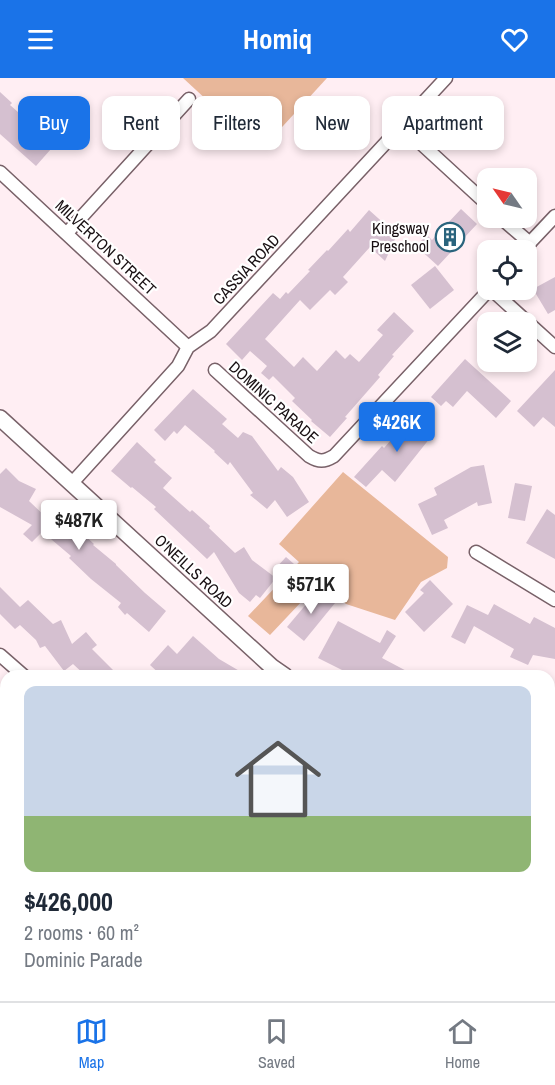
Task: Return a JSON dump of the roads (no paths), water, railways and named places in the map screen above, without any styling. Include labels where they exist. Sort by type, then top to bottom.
[{"type":"street","name":"CASSIA ROAD","points":[[430,96],[446,78]]},
{"type":"street","points":[[67,233],[189,99]]},
{"type":"street","name":"CASSIA ROAD","points":[[72,483],[178,366],[188,347],[211,331],[382,147]]},
{"type":"street","points":[[428,150],[477,194]]},
{"type":"street","name":"MILVERTON STREET","points":[[0,172],[188,347]]},
{"type":"street","points":[[533,240],[555,216]]},
{"type":"street","points":[[510,228],[520,240]]},
{"type":"street","name":"DOMINIC PARADE","points":[[215,370],[309,456],[317,461],[326,461],[334,456],[481,300]]},
{"type":"street","points":[[501,300],[555,347]]},
{"type":"street","name":"O'NEILLS ROAD","points":[[0,418],[276,670]]},
{"type":"street","points":[[476,552],[555,600]]},
{"type":"street","points":[[0,655],[17,670]]},
{"type":"place","name":"Kingsway Preschool","points":[[450,237]]}]
